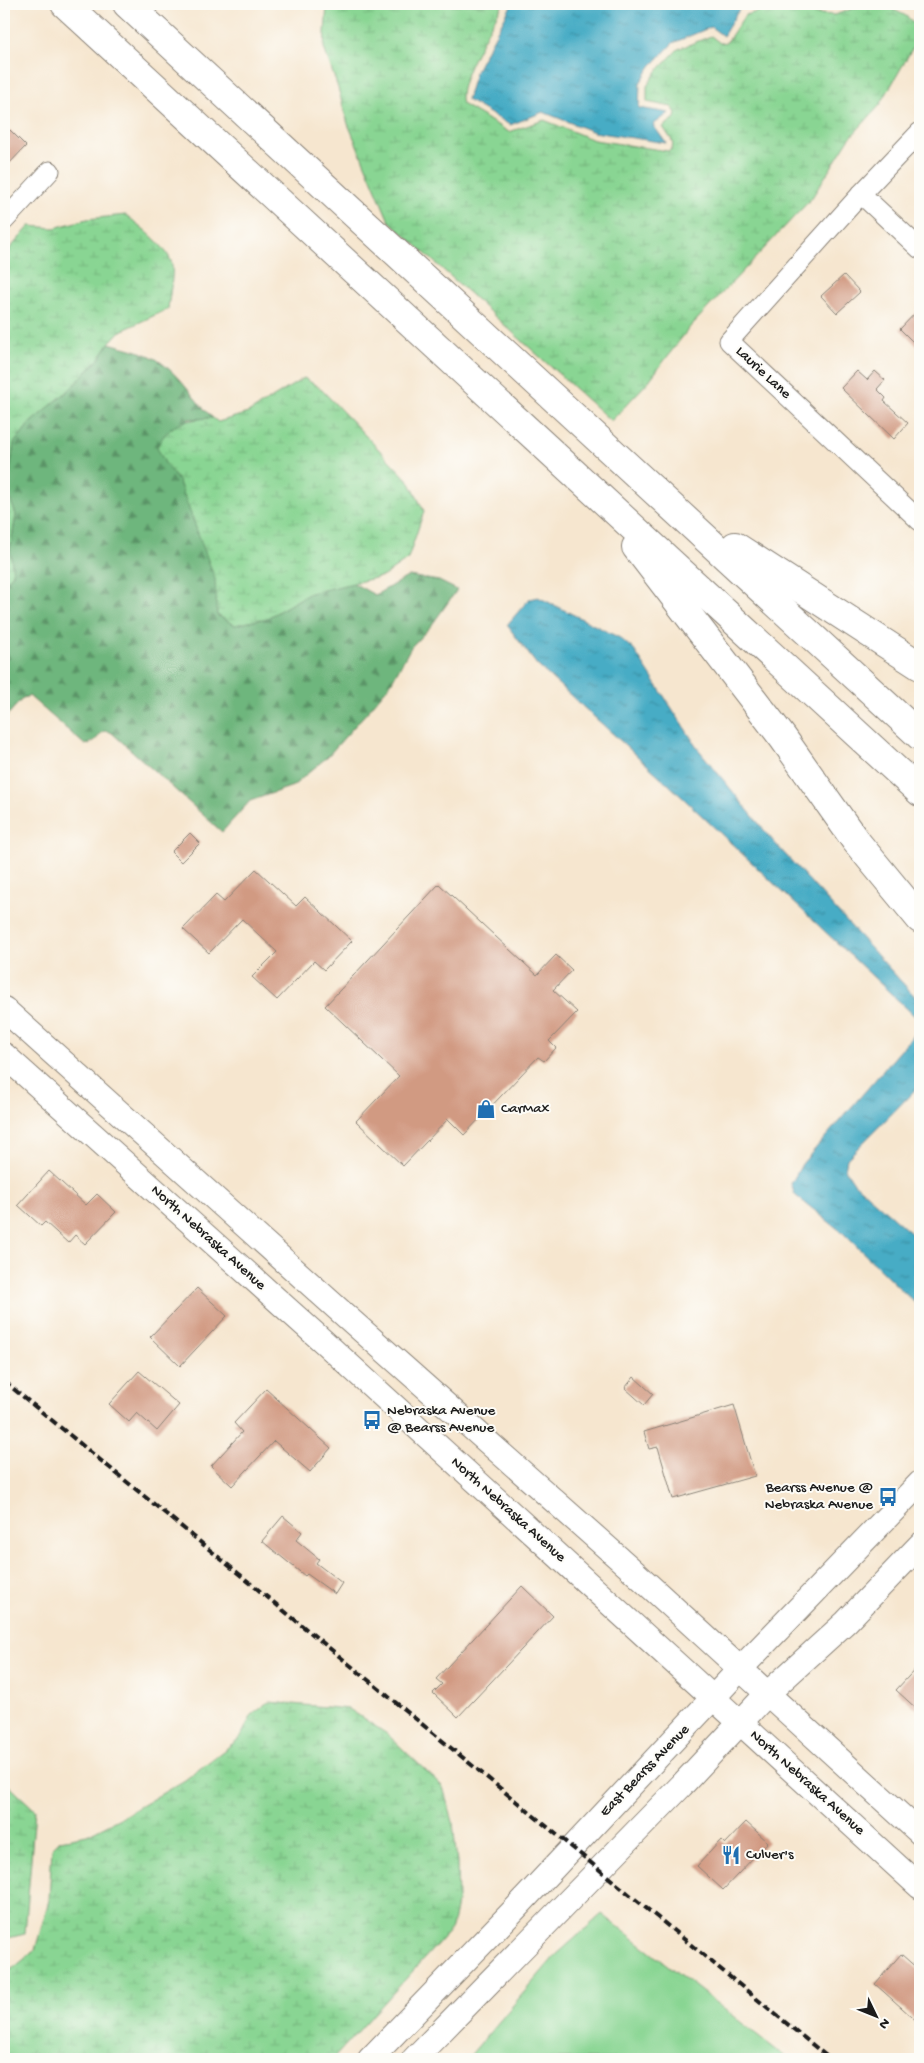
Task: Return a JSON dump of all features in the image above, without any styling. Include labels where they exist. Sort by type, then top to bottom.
[{"type":"highway","points":[[65,4],[920,792]]},
{"type":"highway","points":[[127,4],[668,501],[920,736]]},
{"type":"highway","points":[[591,488],[783,738],[855,840],[920,919]]},
{"type":"highway","points":[[668,501],[920,666]]},
{"type":"main road","points":[[4,1009],[741,1668],[920,1833]]},
{"type":"main road","name":"North Nebraska Avenue","points":[[4,1055],[325,1343],[920,1887]]},
{"type":"main road","points":[[325,1343],[348,1318]]},
{"type":"main road","name":"East Bearss Avenue","points":[[370,2059],[714,1699],[741,1668],[920,1483]]},
{"type":"main road","points":[[414,2059],[681,1786],[768,1693],[846,1622],[920,1545]]},
{"type":"street","points":[[920,132],[861,194],[920,249]]},
{"type":"street","points":[[4,221],[50,171]]},
{"type":"street","name":"Laurie Lane","points":[[861,194],[729,341],[920,521]]},
{"type":"green space","points":[[327,4],[503,4],[469,69],[461,95],[462,104],[509,132],[544,120],[594,140],[668,151],[672,149],[673,142],[663,127],[675,118],[676,113],[672,107],[647,102],[647,86],[657,71],[678,49],[711,36],[720,43],[727,42],[745,15],[764,10],[835,15],[865,4],[883,4],[906,16],[920,28],[920,40],[912,49],[880,105],[849,139],[811,199],[690,327],[648,382],[611,421],[389,221],[348,124],[324,48]]},
{"type":"green space","points":[[126,215],[158,242],[171,261],[172,277],[168,309],[119,332],[98,360],[69,390],[31,422],[14,443],[7,491],[16,515],[10,549],[13,574],[4,584],[4,255],[30,226],[54,228],[87,219]]},
{"type":"green space","points":[[109,343],[137,351],[157,360],[177,377],[213,418],[188,419],[165,463],[179,482],[216,579],[217,615],[235,625],[267,618],[310,593],[353,583],[375,595],[409,576],[439,581],[457,590],[431,626],[411,647],[391,683],[327,757],[293,786],[250,801],[222,832],[109,731],[104,732],[94,741],[85,745],[29,696],[23,698],[4,719],[4,584],[13,574],[10,549],[16,515],[7,491],[14,443],[31,422],[69,390],[98,360]]},
{"type":"green space","points":[[304,378],[320,388],[409,481],[424,511],[408,559],[384,576],[310,593],[267,618],[235,625],[217,615],[215,579],[179,482],[165,463],[157,447],[167,432],[173,427],[195,419],[213,418],[218,422],[248,413]]},
{"type":"green space","points":[[269,1702],[349,1709],[387,1734],[443,1787],[453,1822],[457,1863],[458,1898],[452,1928],[333,2059],[4,2059],[4,1976],[35,1950],[49,1900],[52,1848],[60,1840],[87,1835],[185,1780],[240,1738],[252,1715]]},
{"type":"green space","points":[[4,1781],[35,1810],[25,1934],[4,1939]]},
{"type":"green space","points":[[602,1914],[788,2059],[467,2059],[555,1956]]},
{"type":"water","points":[[512,4],[758,4],[740,8],[723,36],[711,27],[673,43],[651,66],[640,83],[639,108],[669,113],[653,125],[666,143],[594,132],[543,112],[510,125],[467,100],[475,72]]},
{"type":"water","points":[[538,597],[620,638],[634,650],[699,750],[773,841],[920,1002],[920,1028],[919,1020],[667,783],[537,665],[507,625],[529,599]]},
{"type":"water","points":[[920,1028],[920,1085],[847,1159],[845,1169],[854,1183],[920,1241],[920,1308],[843,1233],[795,1195],[791,1184],[802,1164]]},
{"type":"building","points":[[10,130],[26,146],[4,169],[4,137]]},
{"type":"building","points":[[844,275],[860,292],[837,313],[821,296]]},
{"type":"building","points":[[920,308],[920,349],[900,329]]},
{"type":"building","points":[[857,371],[867,380],[875,371],[885,380],[877,389],[886,398],[884,401],[908,423],[894,439],[841,388]]},
{"type":"building","points":[[190,833],[200,843],[181,862],[171,852]]},
{"type":"building","points":[[256,869],[296,906],[305,897],[352,941],[324,970],[314,961],[277,1000],[252,977],[277,952],[242,919],[209,953],[183,929],[216,895],[224,902]]},
{"type":"building","points":[[439,884],[537,975],[556,955],[572,970],[553,990],[577,1012],[549,1041],[556,1048],[544,1061],[538,1057],[464,1135],[448,1119],[403,1166],[356,1121],[399,1076],[325,1006]]},
{"type":"building","points":[[49,1171],[86,1205],[97,1194],[116,1212],[85,1244],[75,1235],[68,1243],[45,1222],[41,1226],[18,1205]]},
{"type":"building","points":[[197,1288],[227,1316],[180,1366],[150,1337]]},
{"type":"building","points":[[139,1371],[179,1405],[157,1431],[137,1413],[129,1422],[109,1404]]},
{"type":"building","points":[[634,1377],[653,1394],[644,1405],[625,1388]]},
{"type":"building","points":[[266,1389],[331,1448],[310,1472],[274,1441],[232,1486],[211,1466],[242,1432],[234,1423]]},
{"type":"building","points":[[734,1405],[755,1476],[673,1499],[658,1447],[649,1449],[644,1432]]},
{"type":"building","points":[[283,1516],[302,1532],[296,1540],[319,1559],[316,1563],[342,1583],[335,1594],[307,1574],[305,1576],[262,1541]]},
{"type":"building","points":[[522,1586],[553,1616],[458,1717],[433,1693],[442,1684],[436,1679]]},
{"type":"building","points":[[920,1664],[920,1712],[896,1690]]},
{"type":"building","name":"Culver's","points":[[746,1822],[768,1842],[723,1890],[697,1866],[721,1840],[725,1844]]},
{"type":"building","points":[[901,1954],[920,1971],[920,2024],[875,1984]]},
{"type":"railway","points":[[4,1381],[830,2059]]},
{"type":"place","name":"CarMax","points":[[486,1109]]},
{"type":"place","name":"Nebraska Avenue @ Bearss Avenue","points":[[372,1420]]},
{"type":"place","name":"Bearss Avenue @ Nebraska Avenue","points":[[888,1497]]},
{"type":"place","name":"Culver's","points":[[731,1855]]}]
